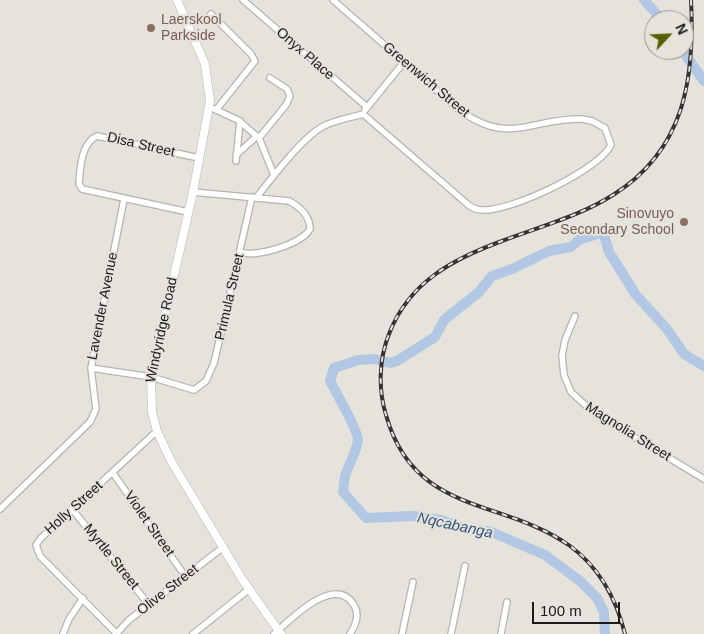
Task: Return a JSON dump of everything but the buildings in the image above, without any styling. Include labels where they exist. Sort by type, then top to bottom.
[{"type":"street","name":"Windyridge Road","points":[[178,0],[205,64],[213,109],[199,158],[151,377],[152,412],[157,431],[171,461],[248,590],[278,633]]},
{"type":"street","name":"Onyx Place","points":[[243,0],[367,107]]},
{"type":"street","name":"Greenwich Street","points":[[333,0],[458,109],[477,122],[507,130],[576,119],[592,121],[602,125],[608,133],[611,145],[603,155],[553,189],[514,203],[482,210],[471,207],[363,114]]},
{"type":"street","points":[[211,14],[251,54],[255,61],[213,109],[240,121],[258,137],[274,175]]},
{"type":"street","points":[[254,198],[318,130],[329,124],[363,114],[404,62]]},
{"type":"street","points":[[240,121],[236,158],[258,137],[286,105],[290,96],[287,89],[270,78]]},
{"type":"street","name":"Disa Street","points":[[124,199],[82,189],[79,184],[85,148],[97,136],[199,158]]},
{"type":"street","points":[[193,192],[280,199],[295,204],[306,216],[310,229],[304,236],[270,251],[251,255],[240,252]]},
{"type":"street","name":"Primula Street","points":[[151,377],[194,390],[206,381],[214,363],[254,198]]},
{"type":"street","points":[[124,199],[188,212]]},
{"type":"street","name":"Lavender Avenue","points":[[0,509],[90,422],[95,414],[91,368],[124,199]]},
{"type":"street","name":"Magnolia Street","points":[[575,316],[565,340],[562,356],[564,375],[572,392],[594,413],[704,479]]},
{"type":"street","points":[[91,368],[151,377]]},
{"type":"street","name":"Holly Street","points":[[116,634],[40,556],[36,548],[41,538],[157,431]]},
{"type":"street","name":"Violet Street","points":[[113,473],[185,576]]},
{"type":"street","name":"Myrtle Street","points":[[72,509],[149,605]]},
{"type":"street","name":"Olive Street","points":[[116,634],[149,605],[222,548]]},
{"type":"street","points":[[451,634],[464,566]]},
{"type":"street","points":[[402,634],[413,582]]},
{"type":"street","points":[[193,634],[248,590]]},
{"type":"street","points":[[278,633],[319,598],[337,594],[348,598],[356,611],[355,626],[350,634]]},
{"type":"street","points":[[63,634],[69,619],[83,598]]},
{"type":"street","points":[[500,634],[507,602]]},
{"type":"waterway","name":"Nqcabanga","points":[[644,0],[653,10]]},
{"type":"waterway","name":"Nqcabanga","points":[[689,60],[704,81]]},
{"type":"waterway","name":"Nqcabanga","points":[[605,634],[604,612],[597,598],[580,581],[545,555],[489,531],[470,530],[441,520],[413,516],[366,518],[343,492],[345,475],[358,440],[351,420],[330,381],[334,368],[358,360],[374,359],[390,363],[397,361],[435,337],[444,320],[479,292],[492,276],[512,269],[549,251],[571,247],[579,240],[600,233],[604,235],[609,252],[636,295],[667,329],[684,354],[704,366]]},
{"type":"railway","points":[[625,634],[612,596],[590,564],[570,546],[544,531],[517,519],[464,500],[439,488],[417,471],[399,448],[383,405],[381,385],[383,354],[389,334],[408,300],[435,275],[466,256],[484,248],[587,209],[613,195],[637,177],[656,157],[670,134],[680,110],[687,84],[691,57],[691,0]]},
{"type":"place","name":"Laerskool Parkside","points":[[151,28]]},
{"type":"place","name":"Sinovuyo Secondary School","points":[[684,222]]}]
